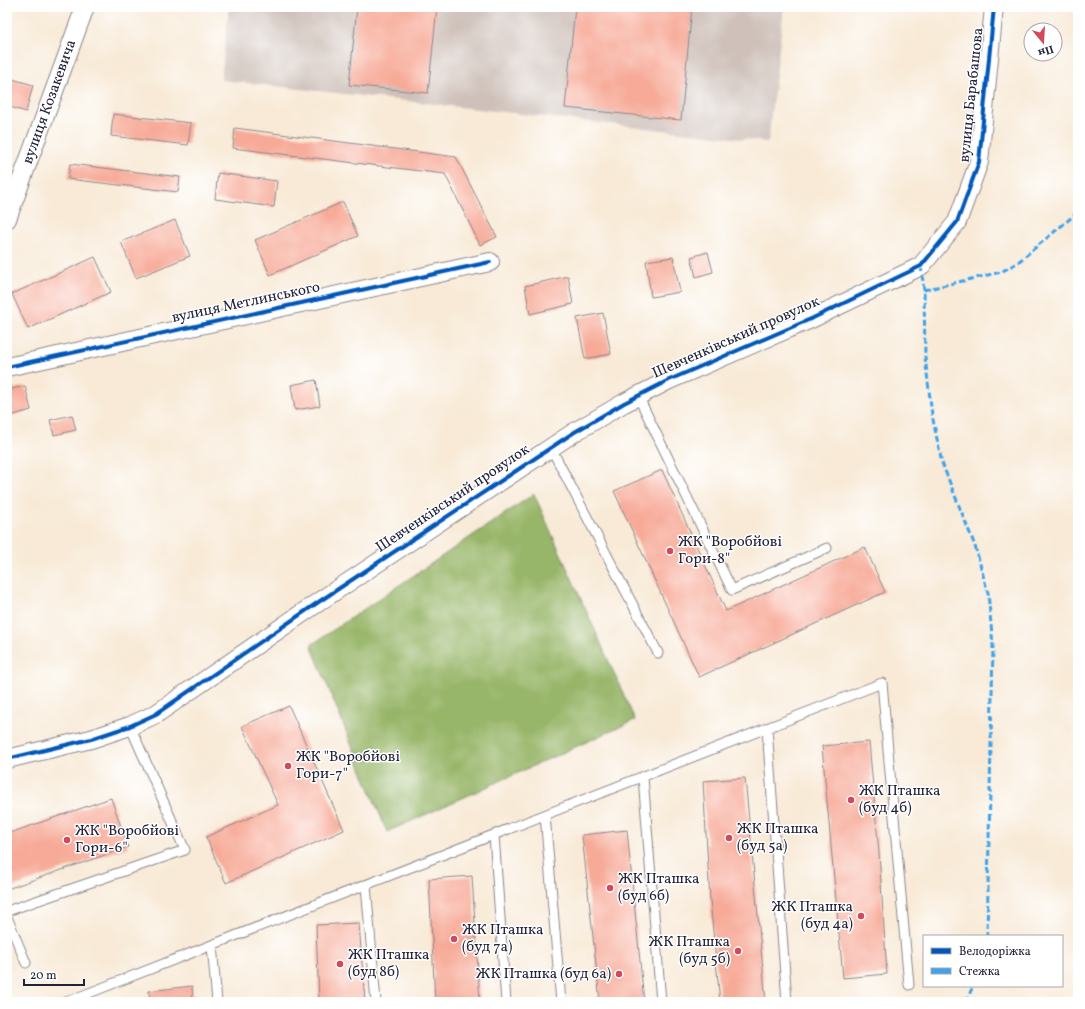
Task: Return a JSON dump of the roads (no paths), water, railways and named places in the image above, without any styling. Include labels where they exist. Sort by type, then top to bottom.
[{"type":"street","name":"вулиця Козакевича","points":[[7,219],[85,7]]},
{"type":"street","name":"вулиця Барабашова","points":[[921,266],[957,222],[979,162],[994,7]]},
{"type":"street","name":"вулиця Метлинського","points":[[7,367],[490,262]]},
{"type":"street","name":"Шевченківський провулок","points":[[7,758],[91,739],[130,726],[156,714],[320,601],[580,429],[638,396],[670,380],[813,318],[921,266]]},
{"type":"lane","points":[[638,396],[732,590],[827,548]]},
{"type":"lane","points":[[551,448],[658,653]]},
{"type":"lane","points":[[66,1002],[882,683],[909,985]]},
{"type":"lane","points":[[7,911],[185,850],[130,726]]},
{"type":"lane","points":[[768,728],[787,1002]]},
{"type":"lane","points":[[643,777],[661,1002]]},
{"type":"lane","points":[[545,815],[561,1002]]},
{"type":"lane","points":[[494,835],[506,1002]]},
{"type":"lane","points":[[366,885],[376,1002]]},
{"type":"lane","points":[[7,917],[26,963]]},
{"type":"lane","points":[[212,945],[217,1002]]},
{"type":"place","name":"ЖК \"Воробйові Гори-8\"","points":[[670,551]]},
{"type":"place","name":"ЖК \"Воробйові Гори-7\"","points":[[288,766]]},
{"type":"place","name":"ЖК Пташка (буд 4б)","points":[[851,800]]},
{"type":"place","name":"ЖК Пташка (буд 5а)","points":[[729,838]]},
{"type":"place","name":"ЖК \"Воробйові Гори-6\"","points":[[67,840]]},
{"type":"place","name":"ЖК Пташка (буд 6б)","points":[[610,888]]},
{"type":"place","name":"ЖК Пташка (буд 4а)","points":[[861,916]]},
{"type":"place","name":"ЖК Пташка (буд 7а)","points":[[454,939]]},
{"type":"place","name":"ЖК Пташка (буд 5б)","points":[[738,951]]},
{"type":"place","name":"ЖК Пташка (буд 8б)","points":[[340,964]]},
{"type":"place","name":"ЖК Пташка (буд 6а)","points":[[619,974]]}]
